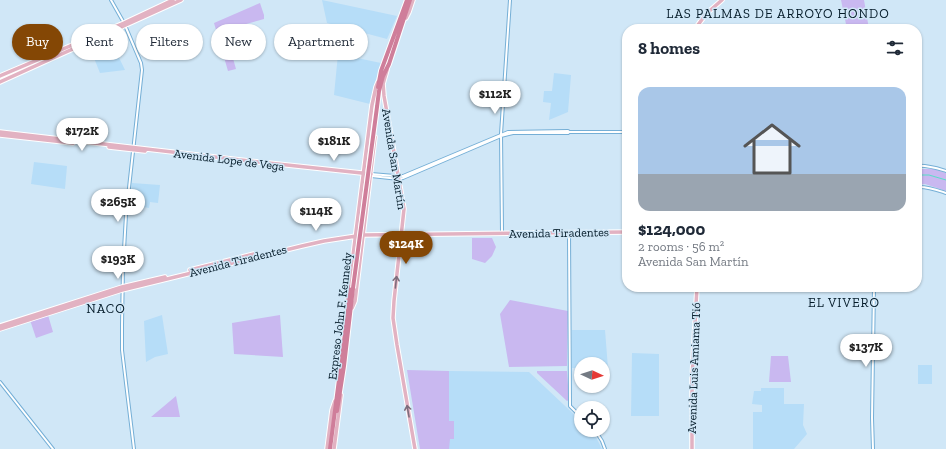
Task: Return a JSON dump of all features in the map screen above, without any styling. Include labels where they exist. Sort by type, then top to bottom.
[{"type":"highway","name":"Expreso John F. Kennedy","points":[[375,106],[383,76],[389,64],[410,0]]},
{"type":"highway","name":"Expreso John F. Kennedy","points":[[331,449],[336,411],[342,387],[352,288],[380,77],[410,0]]},
{"type":"highway","name":"Expreso John F. Kennedy","points":[[336,411],[336,396],[350,309]]},
{"type":"main road","points":[[124,24],[173,0]]},
{"type":"main road","points":[[124,24],[181,0]]},
{"type":"main road","points":[[699,24],[706,14],[722,0]]},
{"type":"main road","points":[[0,76],[71,46]]},
{"type":"main road","points":[[0,82],[71,50]]},
{"type":"main road","points":[[380,77],[372,105],[346,303],[350,309],[355,301],[379,103],[389,64]]},
{"type":"main road","name":"Avenida San Martín","points":[[383,83],[404,209],[393,318],[415,449]]},
{"type":"main road","name":"Avenida Lope de Vega","points":[[0,133],[371,175]]},
{"type":"main road","points":[[366,153],[366,168],[368,169],[370,168],[373,154]]},
{"type":"main road","points":[[361,196],[364,180],[368,183],[368,196]]},
{"type":"main road","points":[[358,214],[360,217],[358,227],[360,230],[362,229],[365,214]]},
{"type":"main road","name":"Avenida Tiradentes","points":[[0,328],[122,289],[275,252],[356,235],[622,231]]},
{"type":"main road","points":[[353,256],[356,242],[358,241],[360,243],[360,257]]},
{"type":"main road","name":"Avenida Luis Amiama Tió","points":[[692,449],[692,379],[697,292]]},
{"type":"main road","points":[[331,449],[341,400],[342,387]]},
{"type":"main road","points":[[331,449],[332,410],[336,396]]},
{"type":"street","points":[[111,0],[124,24]]},
{"type":"street","points":[[502,233],[501,135],[510,0]]},
{"type":"street","points":[[128,33],[141,63],[142,70],[126,215],[122,289],[122,350],[134,449]]},
{"type":"street","name":"Avenida Lope de Vega","points":[[371,175],[403,178],[501,135],[513,133],[622,132]]},
{"type":"street","points":[[922,166],[946,171]]},
{"type":"street","points":[[922,187],[946,193]]},
{"type":"street","points":[[569,232],[570,406],[574,410]]},
{"type":"street","points":[[873,449],[874,292]]},
{"type":"street","points":[[0,382],[53,449]]},
{"type":"street","points":[[599,437],[605,449]]},
{"type":"shaded area","points":[[322,0],[397,16],[387,39],[368,34],[368,24],[327,23]]},
{"type":"shaded area","points":[[841,0],[864,0],[868,24],[846,24]]},
{"type":"shaded area","points":[[260,3],[264,15],[264,19],[246,24],[214,23]]},
{"type":"shaded area","points":[[95,60],[120,60],[125,70],[100,73]]},
{"type":"shaded area","points":[[225,60],[233,60],[236,69],[228,71]]},
{"type":"shaded area","points":[[337,60],[367,60],[381,63],[370,104],[334,95]]},
{"type":"shaded area","points":[[554,73],[571,75],[568,112],[549,120],[551,103],[543,102],[544,91],[552,91]]},
{"type":"shaded area","points":[[34,162],[67,166],[65,189],[31,184]]},
{"type":"shaded area","points":[[922,169],[933,169],[946,173],[946,191],[922,184]]},
{"type":"shaded area","points":[[132,183],[160,185],[158,203],[150,202],[149,208],[138,206],[138,199],[135,199],[135,195],[131,194]]},
{"type":"shaded area","points":[[472,238],[492,238],[496,247],[492,256],[485,263],[472,259]]},
{"type":"shaded area","points":[[510,300],[568,311],[567,366],[509,367],[500,314]]},
{"type":"shaded area","points":[[48,315],[53,332],[36,338],[30,320]]},
{"type":"shaded area","points":[[162,315],[168,354],[155,357],[146,362],[144,321]]},
{"type":"shaded area","points":[[280,315],[283,357],[234,354],[232,323]]},
{"type":"shaded area","points":[[572,330],[605,330],[607,357],[574,357],[574,368],[572,368]]},
{"type":"shaded area","points":[[632,353],[659,354],[659,416],[631,416]]},
{"type":"shaded area","points":[[771,356],[788,356],[791,382],[769,382]]},
{"type":"shaded area","points":[[918,365],[932,365],[932,384],[918,384]]},
{"type":"shaded area","points":[[407,370],[449,371],[449,421],[454,421],[454,439],[450,439],[449,449],[420,449]]},
{"type":"shaded area","points":[[449,371],[529,372],[574,414],[574,437],[596,437],[602,449],[449,449],[449,439],[454,439],[454,421],[449,421]]},
{"type":"shaded area","points":[[537,371],[567,371],[569,400],[567,401],[537,373]]},
{"type":"shaded area","points":[[761,388],[784,388],[784,404],[804,404],[803,425],[807,434],[794,449],[753,449],[753,412],[762,412],[762,405],[752,404],[754,391],[761,391]]},
{"type":"shaded area","points":[[176,396],[180,417],[151,417]]},
{"type":"waterway","points":[[922,175],[929,175],[946,180]]},
{"type":"district","name":"LAS PALMAS DE ARROYO HONDO","points":[[778,13]]},
{"type":"district","name":"EL VIVERO","points":[[844,302]]},
{"type":"district","name":"NACO","points":[[106,308]]}]
